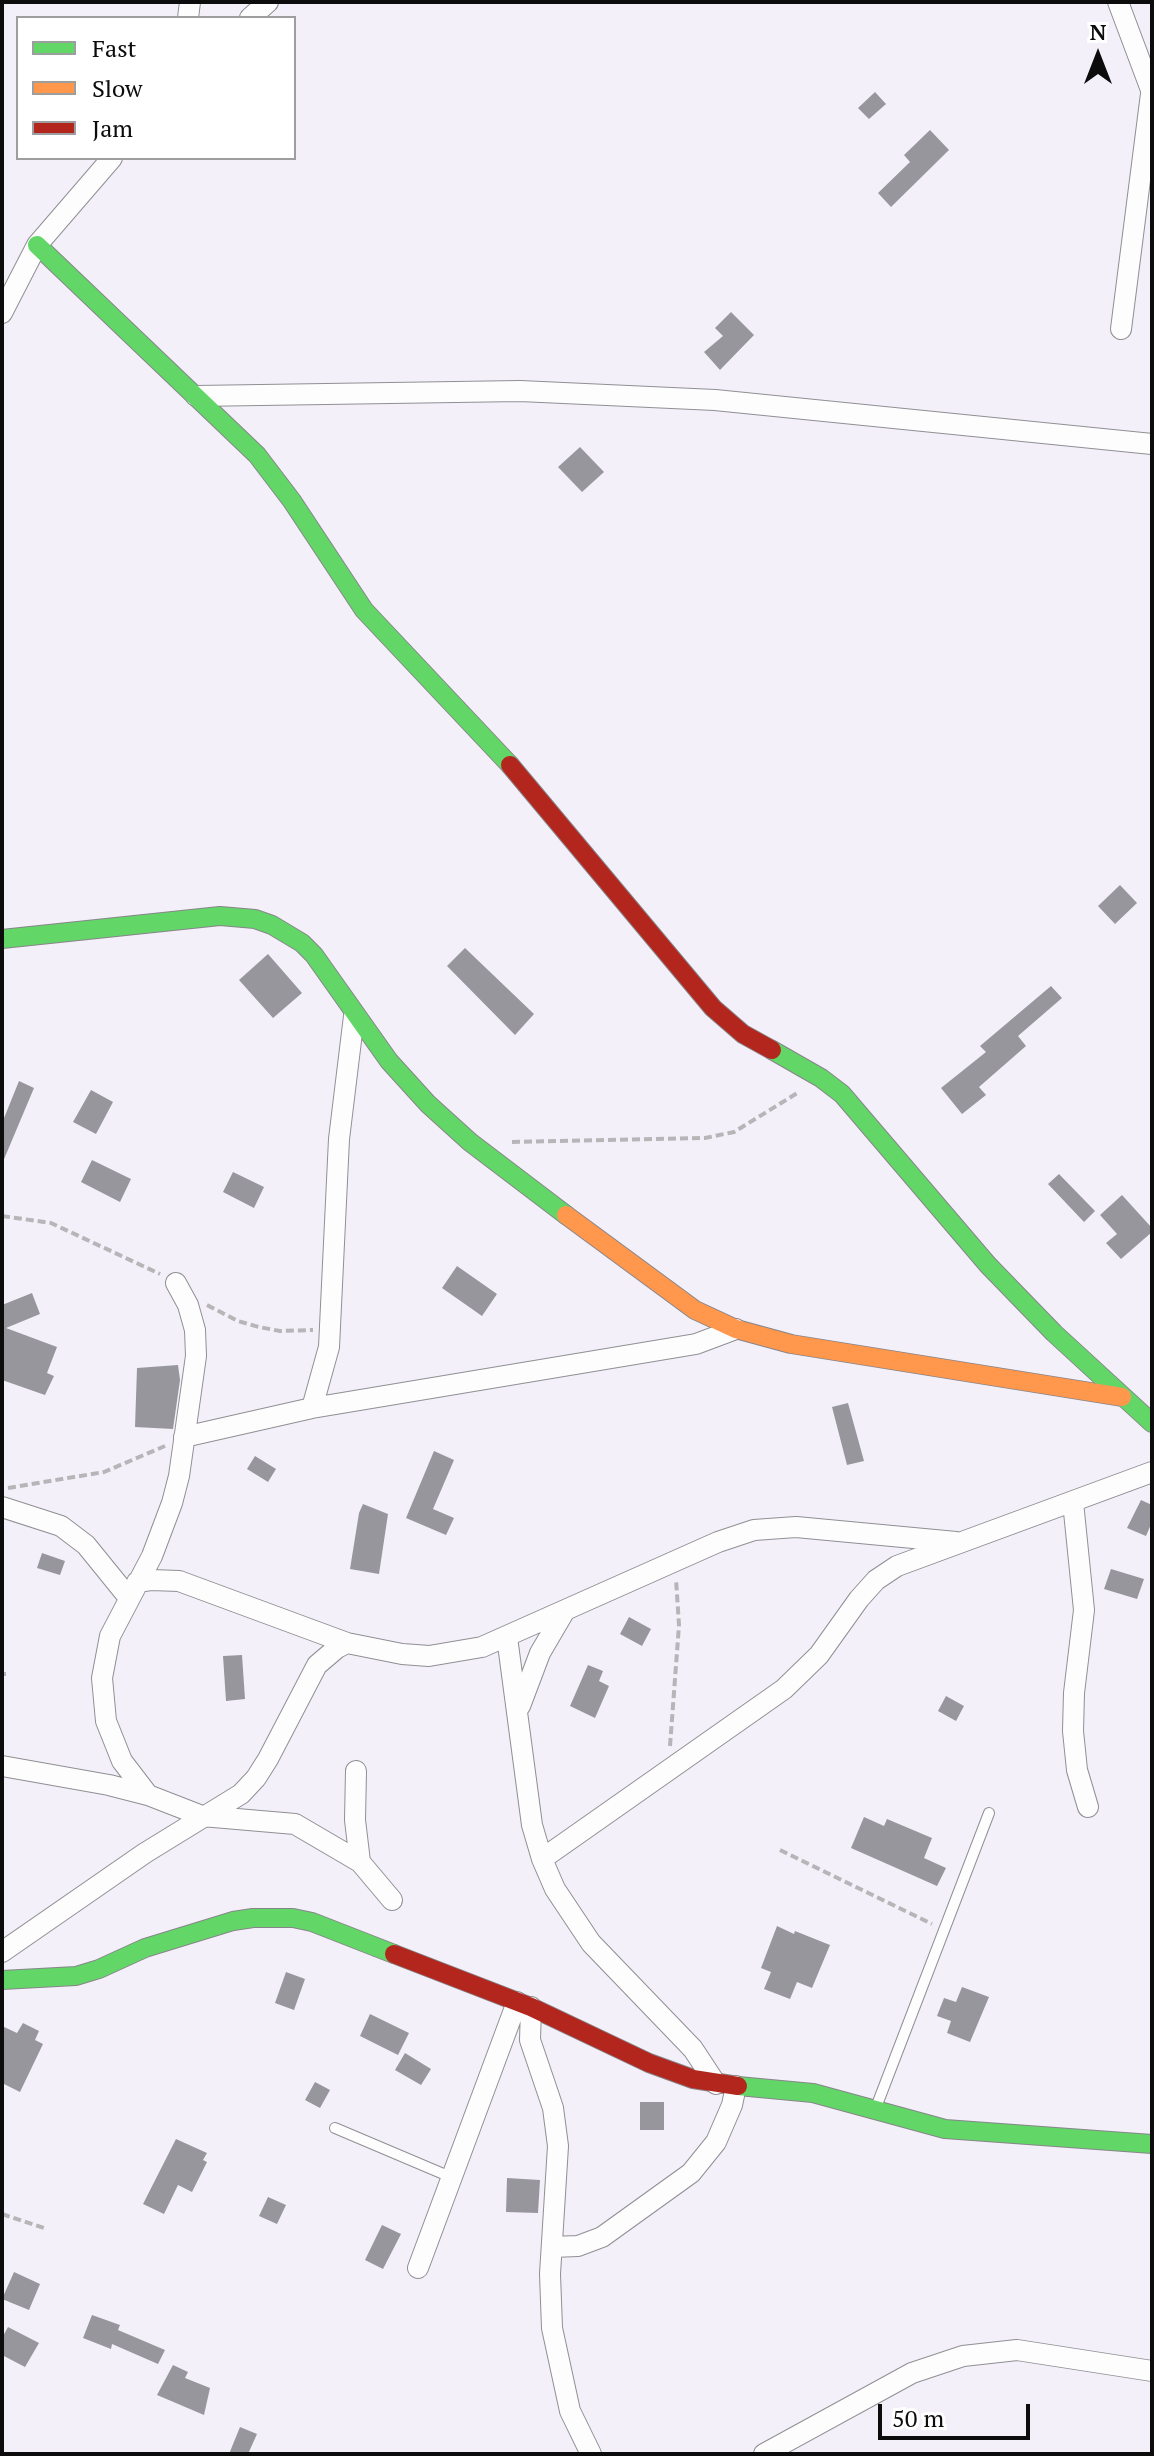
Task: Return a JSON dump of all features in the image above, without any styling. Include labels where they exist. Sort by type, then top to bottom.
[{"type":"street","points":[[252,16],[268,2]]},
{"type":"street","points":[[1118,2],[1151,88],[1121,329]]},
{"type":"street","points":[[2,313],[37,245],[110,160]]},
{"type":"street","points":[[37,245],[257,455],[276,478],[364,610],[494,746],[713,1008],[759,1045],[821,1078],[854,1106],[988,1265],[1152,1423]]},
{"type":"street","points":[[196,396],[520,391],[700,399],[1152,444]]},
{"type":"street","points":[[2,939],[220,916],[255,919],[272,925],[302,943],[314,955],[354,1016],[428,1104],[470,1142],[676,1298],[736,1329],[791,1344],[1122,1397]]},
{"type":"street","points":[[312,1408],[329,1347],[339,1139],[354,1016]]},
{"type":"street","points":[[148,1795],[122,1761],[106,1721],[102,1678],[110,1636],[152,1556],[172,1503],[196,1356],[195,1330],[188,1305],[176,1283]]},
{"type":"street","points":[[184,1437],[312,1408],[696,1344],[736,1329]]},
{"type":"street","points":[[542,1859],[784,1689],[803,1673],[876,1580],[897,1566],[1152,1472]]},
{"type":"street","points":[[1073,1502],[1084,1610],[1074,1693],[1073,1731],[1077,1770],[1088,1807]]},
{"type":"street","points":[[2,1507],[61,1526],[86,1545],[133,1590]]},
{"type":"street","points":[[133,1590],[166,1580],[192,1585],[347,1643],[429,1656],[482,1647],[718,1542],[754,1530],[796,1527],[956,1542]]},
{"type":"street","points":[[517,1713],[540,1653],[564,1612]]},
{"type":"street","points":[[507,1637],[532,1825],[555,1889],[591,1943],[726,2085],[732,2105],[716,2142],[691,2173],[602,2237],[578,2246],[552,2247]]},
{"type":"street","points":[[2,1952],[202,1816],[241,1794],[256,1778],[317,1665],[347,1643]]},
{"type":"street","points":[[2,1766],[148,1795],[202,1816],[295,1824],[360,1862],[392,1900]]},
{"type":"street","points":[[356,1771],[355,1820],[360,1862]]},
{"type":"street","points":[[2,1980],[76,1976],[178,1937],[233,1921],[272,1917],[312,1922],[524,2005],[670,2072],[726,2085],[813,2093],[945,2129],[1152,2144]]},
{"type":"street","points":[[418,2268],[524,2005]]},
{"type":"street","points":[[524,2005],[533,2056],[557,2127],[550,2301],[556,2355],[570,2411],[591,2454]]},
{"type":"street","points":[[764,2454],[912,2373],[963,2356],[1017,2350],[1152,2371]]},
{"type":"lane","points":[[874,2112],[989,1813]]},
{"type":"lane","points":[[335,2128],[453,2178]]},
{"type":"path","points":[[470,1142],[705,1138],[734,1132],[821,1078]]},
{"type":"path","points":[[2,1489],[104,1472],[184,1437]]},
{"type":"path","points":[[668,1772],[679,1625],[673,1564]]},
{"type":"path","points":[[780,1850],[944,1930]]},
{"type":"path","points":[[2,2214],[47,2229]]},
{"type":"building","points":[[875,92],[886,104],[869,119],[858,108]]},
{"type":"building","points":[[930,130],[949,150],[891,207],[878,193],[910,162],[904,155]]},
{"type":"building","points":[[731,312],[754,335],[720,370],[704,352],[723,336],[715,328]]},
{"type":"building","points":[[580,447],[604,472],[582,492],[558,467]]},
{"type":"building","points":[[1120,885],[1137,903],[1115,924],[1098,906]]},
{"type":"building","points":[[465,948],[534,1014],[515,1035],[447,966]]},
{"type":"building","points":[[268,954],[302,993],[273,1018],[239,980]]},
{"type":"building","points":[[1051,986],[1062,998],[1018,1036],[1026,1046],[979,1087],[986,1095],[962,1114],[941,1088],[986,1052],[980,1046]]},
{"type":"building","points":[[19,1081],[34,1088],[2,1164],[2,1123]]},
{"type":"building","points":[[91,1090],[113,1102],[96,1134],[73,1122]]},
{"type":"building","points":[[92,1160],[131,1179],[120,1202],[81,1182]]},
{"type":"building","points":[[233,1172],[264,1187],[254,1208],[223,1192]]},
{"type":"building","points":[[1059,1174],[1095,1211],[1084,1222],[1048,1184]]},
{"type":"building","points":[[1122,1195],[1152,1228],[1152,1232],[1121,1259],[1106,1243],[1117,1234],[1100,1215]]},
{"type":"building","points":[[457,1266],[497,1294],[482,1316],[442,1288]]},
{"type":"building","points":[[32,1293],[40,1314],[6,1328],[57,1347],[47,1373],[54,1376],[45,1395],[2,1380],[2,1305]]},
{"type":"building","points":[[178,1365],[180,1380],[173,1429],[135,1427],[137,1368]]},
{"type":"building","points":[[848,1403],[864,1461],[847,1465],[832,1407]]},
{"type":"building","points":[[434,1451],[454,1460],[433,1509],[454,1518],[446,1535],[406,1518]]},
{"type":"building","points":[[255,1456],[276,1469],[268,1482],[247,1469]]},
{"type":"building","points":[[1141,1500],[1152,1505],[1152,1522],[1146,1536],[1127,1528]]},
{"type":"building","points":[[363,1504],[388,1514],[379,1574],[350,1569]]},
{"type":"building","points":[[42,1553],[65,1561],[60,1575],[37,1568]]},
{"type":"building","points":[[1111,1569],[1144,1579],[1137,1599],[1104,1589]]},
{"type":"building","points":[[629,1617],[651,1629],[642,1646],[620,1634]]},
{"type":"building","points":[[242,1655],[245,1699],[226,1701],[223,1656]]},
{"type":"building","points":[[588,1665],[603,1671],[599,1681],[609,1686],[595,1718],[570,1706]]},
{"type":"building","points":[[946,1696],[964,1706],[956,1721],[938,1711]]},
{"type":"building","points":[[864,1817],[884,1826],[887,1819],[932,1838],[924,1858],[946,1868],[937,1886],[851,1848]]},
{"type":"building","points":[[777,1926],[830,1945],[812,1988],[797,1982],[790,1999],[764,1989],[771,1972],[761,1968]]},
{"type":"building","points":[[286,1972],[305,1979],[294,2010],[275,2003]]},
{"type":"building","points":[[962,1987],[989,1997],[970,2042],[947,2033],[951,2021],[937,2016],[944,1998],[956,2002]]},
{"type":"building","points":[[370,2014],[409,2033],[398,2055],[360,2036]]},
{"type":"building","points":[[23,2023],[39,2031],[35,2040],[43,2044],[20,2092],[2,2083],[2,2026],[17,2033]]},
{"type":"building","points":[[405,2053],[431,2069],[421,2085],[395,2070]]},
{"type":"building","points":[[315,2082],[330,2090],[320,2108],[305,2100]]},
{"type":"building","points":[[640,2102],[664,2102],[664,2130],[640,2130]]},
{"type":"building","points":[[176,2139],[207,2153],[203,2160],[207,2162],[192,2192],[178,2185],[164,2214],[143,2204]]},
{"type":"building","points":[[507,2178],[540,2180],[538,2213],[506,2212]]},
{"type":"building","points":[[268,2197],[286,2205],[277,2224],[259,2216]]},
{"type":"building","points":[[382,2225],[401,2234],[383,2269],[365,2260]]},
{"type":"building","points":[[14,2272],[40,2284],[29,2310],[2,2299]]},
{"type":"building","points":[[92,2315],[120,2325],[118,2330],[165,2350],[158,2364],[112,2344],[111,2349],[83,2338]]},
{"type":"building","points":[[8,2327],[39,2343],[25,2367],[2,2355],[2,2338]]},
{"type":"building","points":[[173,2365],[188,2372],[185,2378],[210,2388],[204,2415],[157,2395]]},
{"type":"building","points":[[240,2427],[257,2434],[248,2454],[229,2454]]},
{"type":"traffic: fast","points":[[37,245],[257,455],[292,501],[364,610],[510,765]]},
{"type":"traffic: fast","points":[[2,939],[220,916],[255,919],[272,925],[302,943],[314,955],[389,1061],[428,1104],[470,1142],[566,1215]]},
{"type":"traffic: fast","points":[[772,1050],[842,1094],[988,1265],[1054,1333],[1152,1423]]},
{"type":"traffic: fast","points":[[2,1980],[76,1976],[145,1948],[233,1921],[253,1918],[293,1918],[312,1922],[394,1954]]},
{"type":"traffic: fast","points":[[738,2086],[813,2093],[945,2129],[1152,2144]]},
{"type":"traffic: slow","points":[[566,1215],[695,1310],[736,1329],[791,1344],[1122,1397]]},
{"type":"traffic: jam","points":[[510,765],[713,1008],[743,1034],[772,1050]]},
{"type":"traffic: jam","points":[[394,1954],[531,2007],[649,2063],[693,2079],[738,2086]]}]
